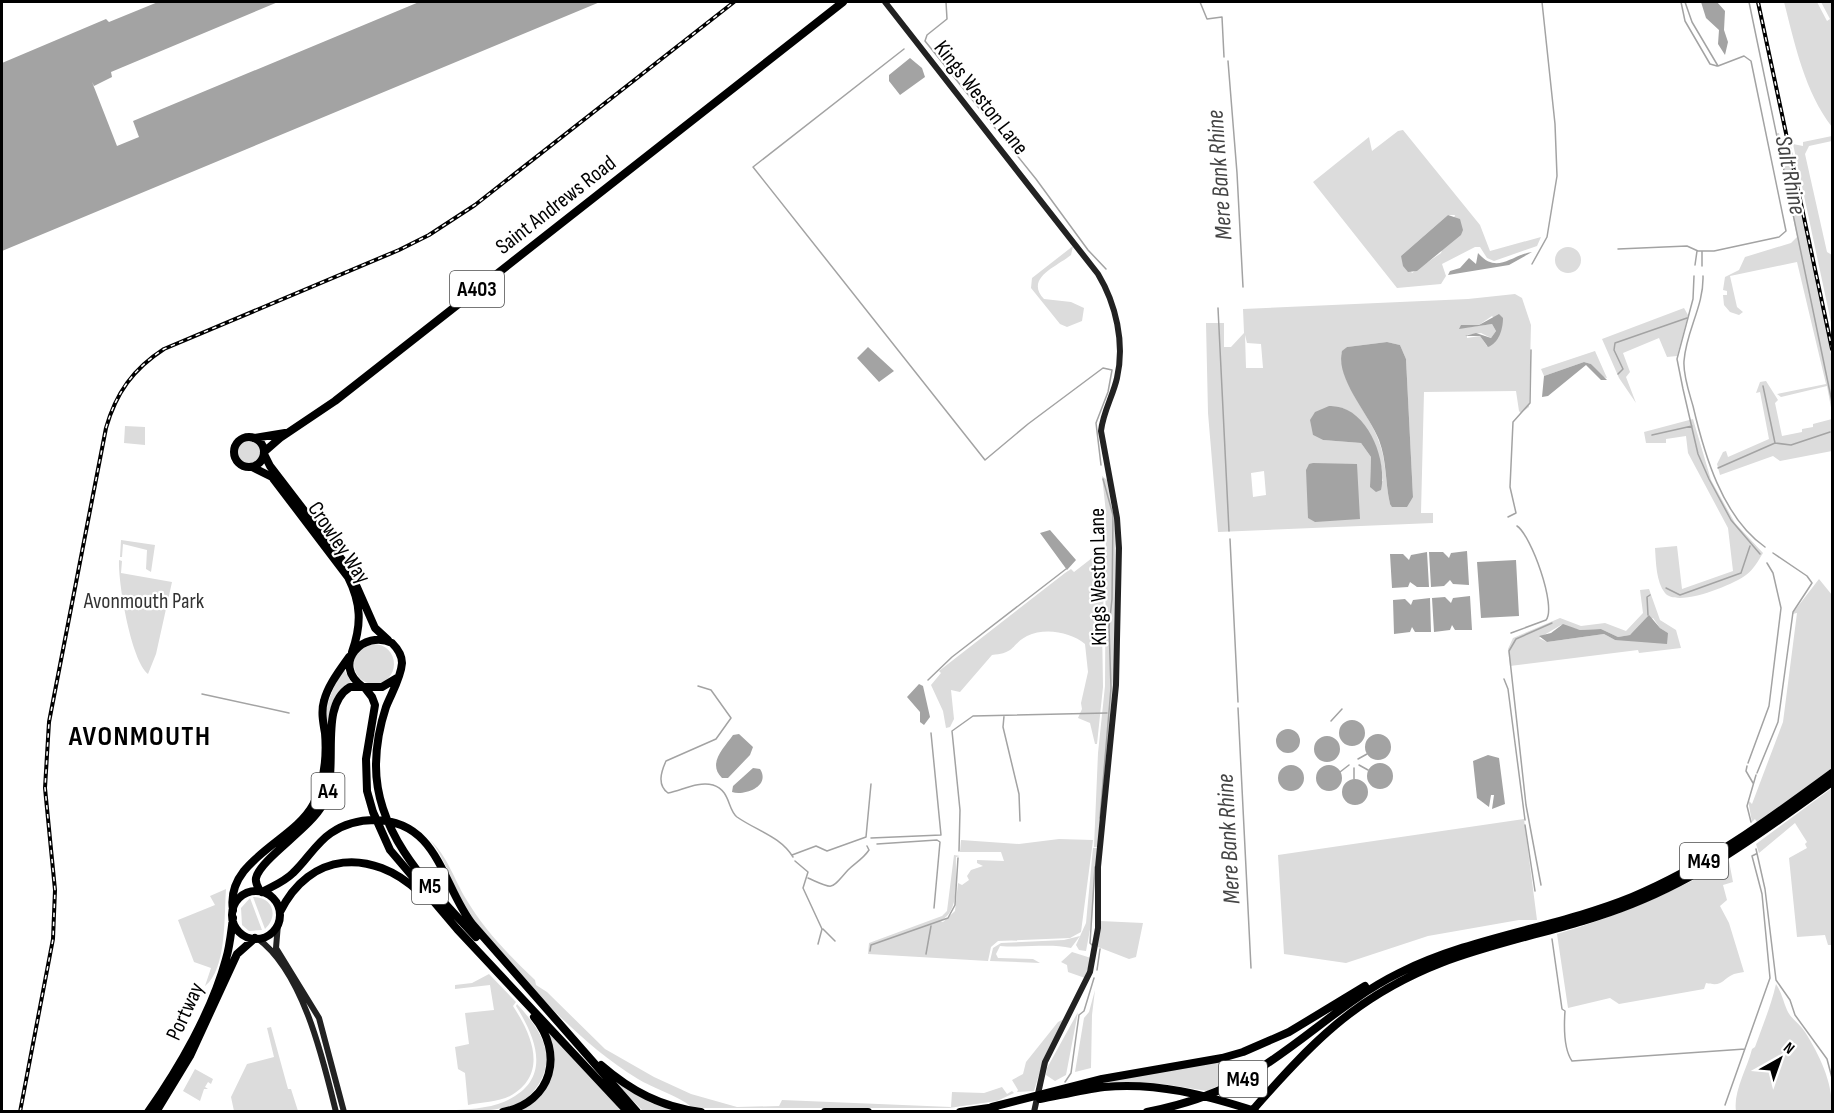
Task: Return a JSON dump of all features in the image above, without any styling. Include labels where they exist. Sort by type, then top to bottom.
[{"type":"highway","name":"Saint Andrews Road","points":[[264,453],[288,432],[340,397],[843,2]]},
{"type":"highway","name":"Saint Andrews Road","points":[[254,438],[288,432]]},
{"type":"highway","points":[[254,438],[261,442],[264,453],[260,463],[252,467],[238,463],[234,451],[241,439],[254,438]]},
{"type":"highway","name":"Crowley Way","points":[[264,453],[270,466],[349,569],[375,628],[390,642]]},
{"type":"highway","name":"Crowley Way","points":[[252,467],[272,477],[348,577],[359,603],[360,614],[350,656]]},
{"type":"highway","points":[[369,641],[390,642],[398,649],[401,658],[397,678],[382,687],[364,688],[351,675],[348,665],[350,656],[369,641]]},
{"type":"highway","name":"A4","points":[[233,914],[232,893],[239,878],[255,860],[300,823],[317,797],[325,763],[324,699],[350,656]]},
{"type":"highway","name":"M5","points":[[397,678],[381,723],[377,750],[377,789],[383,813],[401,847],[430,885],[598,1064],[631,1089],[667,1105],[701,1112]]},
{"type":"highway","name":"A4","points":[[261,892],[256,883],[258,874],[274,855],[311,823],[327,797],[332,766],[330,724],[334,706],[346,689],[364,688]]},
{"type":"highway","name":"M5","points":[[364,688],[372,697],[375,705],[366,759],[368,790],[373,812],[384,838],[400,864],[504,981],[543,1029],[551,1054],[547,1078],[538,1093],[523,1105],[503,1112]]},
{"type":"highway","name":"M49","points":[[1147,1112],[1168,1108],[1234,1084],[1267,1064],[1371,988],[1421,962],[1478,942],[1583,914],[1671,879],[1738,842],[1833,773]]},
{"type":"highway","name":"M49","points":[[1251,1112],[1319,1037],[1353,1010],[1411,976],[1481,950],[1582,922],[1633,904],[1683,881],[1740,848],[1833,782]]},
{"type":"highway","name":"M5","points":[[261,892],[292,874],[322,839],[338,828],[354,822],[389,822],[415,833],[438,858],[464,915],[526,989]]},
{"type":"highway","name":"M5","points":[[280,912],[289,895],[306,878],[334,864],[359,861],[387,868],[399,876],[457,928]]},
{"type":"highway","points":[[261,892],[274,899],[280,912],[278,924],[270,934],[256,938],[241,932],[233,914],[242,896],[261,892]]},
{"type":"highway","name":"Portway","points":[[148,1112],[168,1083],[215,990],[225,963],[233,914]]},
{"type":"highway","name":"Portway","points":[[156,1112],[190,1056],[237,954],[256,938]]},
{"type":"highway","points":[[992,1107],[1102,1079],[1222,1058],[1243,1052],[1272,1041],[1395,970],[1421,962]]},
{"type":"highway","name":"M5","points":[[504,981],[627,1107],[637,1112]]},
{"type":"highway","name":"M5","points":[[567,1033],[627,1107]]},
{"type":"highway","points":[[960,1112],[1103,1088],[1143,1086],[1200,1095],[1256,1112]]},
{"type":"highway","points":[[825,1112],[868,1112]]},
{"type":"street","name":"Kings Weston Lane","points":[[885,2],[1094,269],[1107,291],[1118,328],[1120,351],[1117,377],[1101,431],[1117,518],[1119,556],[1116,685],[1098,867],[1098,928],[1087,980],[1054,1043],[1040,1080],[1034,1112]]},
{"type":"street","points":[[278,924],[276,948],[319,1018],[344,1112]]},
{"type":"street","points":[[256,938],[274,954],[312,1023],[336,1112]]},
{"type":"green space","points":[[1784,2],[1817,2],[1827,21],[1830,19],[1821,2],[1832,2],[1832,127],[1808,83]]},
{"type":"green space","points":[[1403,130],[1480,225],[1490,251],[1541,237],[1537,246],[1494,261],[1487,258],[1480,247],[1475,247],[1442,264],[1446,276],[1441,284],[1397,288],[1313,182],[1369,137],[1372,151],[1398,131]],"holes":[[[1448,215],[1455,215],[1441,253],[1412,273],[1401,256]]]},
{"type":"green space","points":[[1776,133],[1779,133],[1787,149],[1832,359],[1832,413],[1827,386],[1781,397],[1777,394],[1826,384],[1797,262],[1730,276],[1737,307],[1743,312],[1739,315],[1730,312],[1724,305],[1723,295],[1727,295],[1727,291],[1723,290],[1725,277],[1739,270],[1745,257],[1791,243],[1797,237]]},
{"type":"green space","points":[[1832,136],[1832,141],[1809,146],[1805,154],[1827,252],[1832,255],[1832,327],[1793,144],[1803,146],[1803,142]]},
{"type":"green space","points":[[1073,246],[1071,255],[1045,273],[1038,285],[1039,292],[1044,299],[1071,302],[1084,308],[1082,321],[1067,327],[1060,324],[1031,288],[1032,278]]},
{"type":"green space","points":[[1568,247],[1577,251],[1581,260],[1577,269],[1568,273],[1559,269],[1555,260],[1559,251]]},
{"type":"green space","points":[[1515,294],[1522,298],[1531,325],[1529,407],[1521,413],[1519,411],[1516,391],[1424,392],[1421,513],[1433,513],[1433,523],[1218,532],[1208,413],[1206,323],[1224,323],[1224,347],[1231,347],[1244,333],[1243,309],[1468,299]],"holes":[[[1492,316],[1502,327],[1490,346],[1487,346],[1480,336],[1467,338],[1467,335],[1481,333],[1491,338],[1496,331],[1492,324],[1463,328],[1463,325],[1479,325]],[[1245,335],[1247,343],[1261,344],[1263,368],[1246,368]],[[1387,342],[1400,345],[1406,359],[1413,497],[1390,504],[1381,447],[1345,377],[1341,354],[1347,347]],[[1329,406],[1352,413],[1361,421],[1374,444],[1383,481],[1370,484],[1371,457],[1361,443],[1323,440],[1313,435]],[[1264,471],[1266,495],[1253,497],[1251,473]]]},
{"type":"green space","points":[[1684,308],[1688,315],[1677,356],[1667,357],[1659,338],[1623,353],[1630,372],[1626,377],[1636,403],[1619,378],[1602,339]]},
{"type":"green space","points":[[1595,351],[1607,378],[1602,377],[1591,364],[1584,362],[1544,376],[1541,369]]},
{"type":"green space","points":[[1766,381],[1778,400],[1775,403],[1782,436],[1802,432],[1802,429],[1813,427],[1813,424],[1832,419],[1832,451],[1780,461],[1773,456],[1720,475],[1717,464],[1723,452],[1726,451],[1728,457],[1769,439],[1760,392],[1756,393],[1760,382]]},
{"type":"green space","points":[[1693,419],[1711,480],[1735,523],[1763,553],[1756,565],[1739,579],[1718,589],[1681,598],[1671,597],[1662,588],[1657,572],[1655,548],[1677,546],[1682,589],[1733,571],[1728,528],[1688,453],[1686,436],[1666,439],[1666,443],[1646,443],[1644,432]]},
{"type":"green space","points":[[125,426],[145,427],[145,445],[124,443]]},
{"type":"green space","points":[[249,440],[254,441],[260,447],[260,457],[254,463],[249,464],[244,463],[238,457],[237,452],[238,447],[244,441]]},
{"type":"green space","points":[[1102,476],[1107,480],[1116,536],[1114,670],[1099,847],[1094,847],[1098,753],[1105,686],[1106,513]]},
{"type":"green space","points":[[121,540],[155,545],[151,572],[146,569],[147,550],[123,544],[122,557],[120,557]]},
{"type":"green space","points":[[1092,558],[1099,561],[1104,593],[1103,687],[1097,744],[1095,744],[1090,723],[1078,718],[1082,709],[1081,703],[1088,672],[1085,644],[1073,636],[1050,631],[1034,633],[1022,639],[1010,650],[992,655],[960,692],[951,690],[954,719],[950,727],[946,728],[943,711],[931,685],[941,673],[939,671],[1065,573],[1071,569],[1074,572]]},
{"type":"green space","name":"Avonmouth Park","points":[[119,560],[122,561],[121,573],[172,582],[156,654],[148,674],[136,654],[131,638],[123,602]]},
{"type":"green space","points":[[1819,579],[1832,595],[1832,769],[1758,824],[1755,819],[1752,822],[1748,800],[1752,804],[1783,722],[1797,613],[1792,614]]},
{"type":"green space","points":[[1649,589],[1660,620],[1676,630],[1681,648],[1639,653],[1638,650],[1510,666],[1508,649],[1513,638],[1560,618],[1581,626],[1605,623],[1626,631],[1643,613],[1640,590]],"holes":[[[1653,618],[1660,628],[1668,633],[1615,640],[1604,634],[1547,642],[1539,638],[1561,625],[1580,630],[1601,629],[1618,637],[1630,635]]]},
{"type":"green space","points":[[374,644],[382,645],[388,650],[393,656],[393,672],[388,678],[382,683],[374,684],[366,683],[360,678],[355,672],[354,664],[355,656],[360,650],[366,645]]},
{"type":"green space","points":[[344,669],[352,684],[339,693],[327,760],[326,713],[331,694]]},
{"type":"green space","points":[[1832,788],[1832,945],[1828,945],[1825,935],[1797,937],[1789,858],[1807,848],[1805,844],[1807,842],[1795,823],[1759,853],[1756,844]]},
{"type":"green space","points":[[1524,819],[1537,920],[1519,920],[1428,936],[1346,963],[1284,954],[1278,855]]},
{"type":"green space","points":[[1059,839],[1093,840],[1081,932],[1070,938],[998,941],[991,947],[988,961],[868,954],[869,943],[942,916],[947,911],[954,855],[960,856],[956,857],[956,893],[951,910],[940,921],[943,922],[955,911],[958,883],[962,885],[969,880],[967,876],[971,870],[983,866],[977,863],[977,860],[1004,861],[1001,852],[960,852],[961,840],[1019,844]]},
{"type":"green space","points":[[430,840],[446,861],[481,922],[535,980],[536,985],[547,992],[605,1049],[654,1077],[691,1094],[737,1107],[779,1106],[782,1100],[951,1107],[952,1092],[984,1093],[1002,1087],[1007,1094],[1012,1091],[1014,1093],[997,1101],[949,1108],[703,1108],[690,1106],[638,1079],[616,1064],[556,1013],[507,961],[473,919]]},
{"type":"green space","points":[[1093,848],[1097,848],[1092,919],[1086,951],[1079,950],[1076,945],[1086,923]]},
{"type":"green space","points":[[1729,861],[1733,882],[1723,885],[1727,900],[1720,906],[1729,923],[1744,972],[1734,974],[1719,983],[1706,983],[1704,989],[1619,1004],[1610,998],[1568,1008],[1557,934],[1645,902]]},
{"type":"green space","points":[[226,889],[221,955],[212,978],[205,986],[211,968],[194,962],[178,920],[215,905],[210,896]]},
{"type":"green space","points":[[253,897],[265,900],[272,908],[272,919],[265,929]]},
{"type":"green space","points":[[250,898],[262,930],[249,931],[242,925],[241,908]]},
{"type":"green space","points":[[1100,921],[1143,923],[1136,957],[1129,959],[1098,947]]},
{"type":"green space","points":[[1080,936],[1071,948],[1000,946],[996,954],[998,958],[1033,959],[1040,963],[990,961],[993,948],[1001,943],[1064,940]]},
{"type":"green space","points":[[1072,952],[1091,958],[1085,978],[1068,972],[1067,965],[1061,962]]},
{"type":"green space","points":[[489,974],[516,1002],[513,1006],[531,1041],[533,1066],[530,1077],[510,1096],[468,1105],[465,1073],[458,1069],[455,1047],[469,1044],[465,1013],[494,1010],[490,985],[455,989],[455,985],[472,983]]},
{"type":"green space","points":[[1776,984],[1789,1013],[1805,1032],[1820,1060],[1828,1080],[1832,1111],[1736,1111],[1738,1088],[1752,1049],[1755,1047]]},
{"type":"green space","points":[[1095,990],[1091,1068],[1075,1072],[1084,1018],[1089,1012]]},
{"type":"green space","points":[[517,1004],[538,1030],[545,1050],[545,1071],[535,1089],[524,1100],[507,1107],[478,1111],[438,1112],[498,1104],[515,1096],[527,1086],[534,1075],[535,1049]]},
{"type":"green space","points":[[1078,1012],[1066,1075],[1055,1081],[1046,1075],[1047,1068]]},
{"type":"green space","points":[[1064,1019],[1044,1058],[1034,1091],[1017,1092],[1012,1080],[1023,1074],[1026,1062],[1058,1022]]},
{"type":"green space","points":[[271,1027],[288,1089],[291,1089],[298,1111],[234,1111],[231,1097],[247,1064],[274,1057],[267,1028]]},
{"type":"green space","points":[[547,1030],[623,1112],[517,1112],[537,1097],[548,1077],[552,1053]]},
{"type":"green space","points":[[1227,1060],[1239,1062],[1239,1076],[1207,1091],[1163,1084],[1103,1082]]},
{"type":"green space","points":[[195,1069],[213,1079],[211,1084],[208,1082],[205,1087],[208,1089],[204,1089],[200,1101],[183,1091]]},
{"type":"green space","points":[[612,1079],[651,1103],[679,1111],[643,1111]]},
{"type":"shaded area","points":[[158,2],[278,2],[111,72],[112,77],[94,86],[92,82],[117,146],[139,137],[133,121],[419,2],[600,2],[2,251],[2,63],[106,19],[109,22]]},
{"type":"shaded area","points":[[1701,2],[1717,2],[1725,11],[1724,30],[1728,42],[1725,55],[1718,44],[1719,30],[1706,18]]},
{"type":"shaded area","points":[[910,58],[922,68],[925,77],[900,95],[889,81],[889,75]]},
{"type":"shaded area","points":[[1448,215],[1460,219],[1463,230],[1461,235],[1417,271],[1408,272],[1403,266],[1401,256]]},
{"type":"shaded area","points":[[1532,252],[1509,265],[1448,275],[1450,271],[1460,268],[1469,258],[1476,264],[1478,253],[1492,263],[1498,263]]},
{"type":"shaded area","points":[[1499,314],[1503,318],[1501,331],[1498,339],[1488,347],[1480,336],[1465,336],[1476,333],[1491,338],[1496,331],[1492,324],[1459,329],[1461,325],[1479,325]]},
{"type":"shaded area","points":[[1387,342],[1400,345],[1406,359],[1413,497],[1407,507],[1392,507],[1390,504],[1379,440],[1348,384],[1341,362],[1342,351],[1347,347]]},
{"type":"shaded area","points":[[868,347],[894,371],[879,382],[857,358]]},
{"type":"shaded area","points":[[1584,362],[1591,364],[1607,380],[1601,380],[1586,365],[1548,396],[1542,397],[1544,376]]},
{"type":"shaded area","points":[[1329,406],[1342,408],[1354,414],[1372,436],[1381,464],[1381,490],[1376,492],[1370,487],[1371,457],[1361,443],[1323,440],[1313,435],[1310,420],[1315,412]]},
{"type":"shaded area","points":[[1309,464],[1357,464],[1360,519],[1315,522],[1308,518],[1306,470]]},
{"type":"shaded area","points":[[1050,530],[1076,560],[1067,570],[1040,533]]},
{"type":"shaded area","points":[[1467,551],[1469,585],[1453,584],[1450,580],[1444,586],[1431,587],[1429,552],[1443,552],[1449,558],[1451,553]]},
{"type":"shaded area","points":[[1427,552],[1429,587],[1417,587],[1410,582],[1408,587],[1392,588],[1390,554],[1403,554],[1409,560],[1411,555]]},
{"type":"shaded area","points":[[1516,560],[1519,616],[1481,618],[1477,562]]},
{"type":"shaded area","points":[[1470,596],[1472,630],[1455,630],[1452,625],[1450,630],[1434,632],[1432,598],[1445,597],[1451,603],[1453,598]]},
{"type":"shaded area","points":[[1430,598],[1431,632],[1415,632],[1412,627],[1410,632],[1394,634],[1393,600],[1405,599],[1411,605],[1413,600]]},
{"type":"shaded area","points":[[1649,615],[1660,628],[1668,633],[1667,644],[1615,640],[1604,634],[1547,642],[1539,636],[1551,633],[1563,624],[1580,630],[1601,629],[1618,637],[1630,635]]},
{"type":"shaded area","points":[[919,684],[923,686],[930,717],[924,725],[920,722],[920,712],[907,697]]},
{"type":"shaded area","points":[[1352,720],[1361,724],[1365,733],[1361,742],[1352,746],[1343,742],[1339,733],[1343,724]]},
{"type":"shaded area","points":[[1288,729],[1297,732],[1300,741],[1297,750],[1288,753],[1279,750],[1276,741],[1279,732]]},
{"type":"shaded area","points":[[739,734],[753,747],[750,755],[728,778],[722,778],[716,767],[718,756],[733,735]]},
{"type":"shaded area","points":[[1378,734],[1387,738],[1391,747],[1387,756],[1378,760],[1369,756],[1365,747],[1369,738]]},
{"type":"shaded area","points":[[1327,736],[1336,740],[1340,749],[1336,758],[1327,762],[1318,758],[1314,749],[1318,740]]},
{"type":"shaded area","points":[[1488,755],[1499,758],[1505,804],[1492,809],[1494,795],[1491,795],[1489,807],[1477,798],[1473,761]]},
{"type":"shaded area","points":[[1380,763],[1389,767],[1393,776],[1389,785],[1380,789],[1371,785],[1367,776],[1371,767]]},
{"type":"shaded area","points":[[1291,765],[1300,769],[1304,778],[1300,787],[1291,791],[1282,787],[1278,778],[1282,769]]},
{"type":"shaded area","points":[[1329,765],[1338,769],[1342,778],[1338,787],[1329,791],[1320,787],[1316,778],[1320,769]]},
{"type":"shaded area","points":[[753,768],[760,769],[762,780],[759,785],[749,791],[732,792],[733,786]]},
{"type":"shaded area","points":[[1355,779],[1364,783],[1368,792],[1364,801],[1355,805],[1346,801],[1342,792],[1346,783]]},
{"type":"waterway","points":[[946,2],[947,19],[927,35],[925,41],[1036,179],[1088,250],[1106,269]]},
{"type":"waterway","points":[[1200,2],[1207,19],[1222,17],[1224,57]]},
{"type":"waterway","points":[[1532,264],[1547,237],[1557,176],[1555,124],[1542,2]]},
{"type":"waterway","name":"Salt Rhine","points":[[1681,2],[1685,21],[1710,64],[1717,66]]},
{"type":"waterway","name":"Salt Rhine","points":[[1618,249],[1687,246],[1698,251],[1714,251],[1779,237],[1786,231],[1751,61],[1744,56],[1718,66],[1692,22],[1685,2]]},
{"type":"waterway","points":[[1749,2],[1832,402]]},
{"type":"waterway","points":[[904,49],[753,167],[985,460],[1028,424],[1103,368],[1112,370],[1108,392],[1096,423],[1101,465]]},
{"type":"waterway","name":"Mere Bank Rhine","points":[[1228,61],[1243,287]]},
{"type":"waterway","points":[[1695,265],[1697,251]]},
{"type":"waterway","points":[[1702,252],[1702,266]]},
{"type":"waterway","points":[[1694,276],[1693,299],[1677,359],[1698,454],[1731,520],[1760,554]]},
{"type":"waterway","points":[[1703,276],[1701,298],[1685,350],[1684,366],[1687,384],[1709,463],[1726,502],[1737,519],[1765,547]]},
{"type":"waterway","name":"Mere Bank Rhine","points":[[1218,308],[1229,531]]},
{"type":"waterway","points":[[1618,374],[1623,369],[1614,350],[1615,343],[1687,318]]},
{"type":"waterway","points":[[1508,517],[1516,513],[1510,487],[1513,422],[1530,403],[1531,350]]},
{"type":"waterway","points":[[1763,386],[1775,443]]},
{"type":"waterway","points":[[1652,435],[1692,426]]},
{"type":"waterway","points":[[1718,468],[1775,443],[1791,445],[1830,432]]},
{"type":"waterway","points":[[1100,818],[1111,688],[1109,627],[1112,599],[1113,515],[1103,479]]},
{"type":"waterway","points":[[1511,633],[1546,620],[1548,613],[1548,601],[1541,571],[1529,543],[1517,526]]},
{"type":"waterway","name":"Mere Bank Rhine","points":[[1230,539],[1238,702]]},
{"type":"waterway","points":[[1666,588],[1680,595],[1741,573],[1750,546]]},
{"type":"waterway","points":[[1757,773],[1778,722],[1793,612],[1812,583],[1807,576],[1773,553]]},
{"type":"waterway","points":[[1748,763],[1769,706],[1781,608],[1773,573],[1767,563]]},
{"type":"waterway","points":[[928,680],[952,657],[1066,569]]},
{"type":"waterway","points":[[1648,615],[1647,597],[1650,595]]},
{"type":"waterway","points":[[1541,885],[1526,805],[1509,651],[1516,639],[1552,623]]},
{"type":"waterway","points":[[1504,679],[1508,689],[1525,820]]},
{"type":"waterway","points":[[698,686],[711,690],[731,718],[716,739],[666,761],[662,774],[662,786],[668,793],[702,784],[719,788],[723,791],[737,817],[775,839],[793,857]]},
{"type":"waterway","points":[[202,694],[289,713]]},
{"type":"waterway","name":"Mere Bank Rhine","points":[[1238,708],[1251,968]]},
{"type":"waterway","points":[[1331,721],[1342,709]]},
{"type":"waterway","points":[[959,851],[960,810],[952,731],[973,716],[1107,713]]},
{"type":"waterway","points":[[1004,716],[1003,727],[1019,794],[1020,821]]},
{"type":"waterway","points":[[871,838],[941,835],[931,733]]},
{"type":"waterway","points":[[1358,759],[1367,754]]},
{"type":"waterway","points":[[1340,772],[1349,765]]},
{"type":"waterway","points":[[1359,765],[1368,770]]},
{"type":"waterway","points":[[1747,766],[1746,771],[1753,783]]},
{"type":"waterway","points":[[1354,768],[1354,779]]},
{"type":"waterway","points":[[1751,822],[1747,806],[1756,775]]},
{"type":"waterway","points":[[792,855],[816,846],[827,851],[866,837],[871,784]]},
{"type":"waterway","points":[[1525,825],[1535,891]]},
{"type":"waterway","points":[[877,844],[937,840],[940,842],[934,908]]},
{"type":"waterway","points":[[808,878],[823,885],[835,884],[867,853],[869,850],[867,846]]},
{"type":"waterway","points":[[1756,849],[1765,889],[1776,980],[1790,1000],[1795,1015],[1827,1059],[1832,1078]]},
{"type":"waterway","points":[[1725,1105],[1770,978],[1762,894],[1752,856],[1756,854]]},
{"type":"waterway","points":[[870,951],[871,945],[948,918],[955,905],[958,858]]},
{"type":"waterway","points":[[795,861],[808,872],[803,888],[822,929],[818,944]]},
{"type":"waterway","points":[[1092,945],[1090,943],[1095,867]]},
{"type":"waterway","points":[[926,954],[931,926]]},
{"type":"waterway","points":[[823,929],[835,941]]},
{"type":"waterway","points":[[1552,939],[1562,1009],[1565,1011],[1566,1043],[1572,1061],[1745,1049]]},
{"type":"waterway","points":[[1097,970],[1100,949]]},
{"type":"waterway","points":[[1065,1082],[1071,1073],[1079,1015],[1084,1011],[1094,978]]},
{"type":"railway","points":[[20,1112],[53,939],[55,890],[45,788],[49,722],[106,428],[115,404],[127,383],[143,365],[164,349],[399,250],[429,235],[475,205],[734,2]]},
{"type":"railway","points":[[1758,2],[1832,349]]},
{"type":"district","name":"AVONMOUTH","points":[[140,735]]}]
